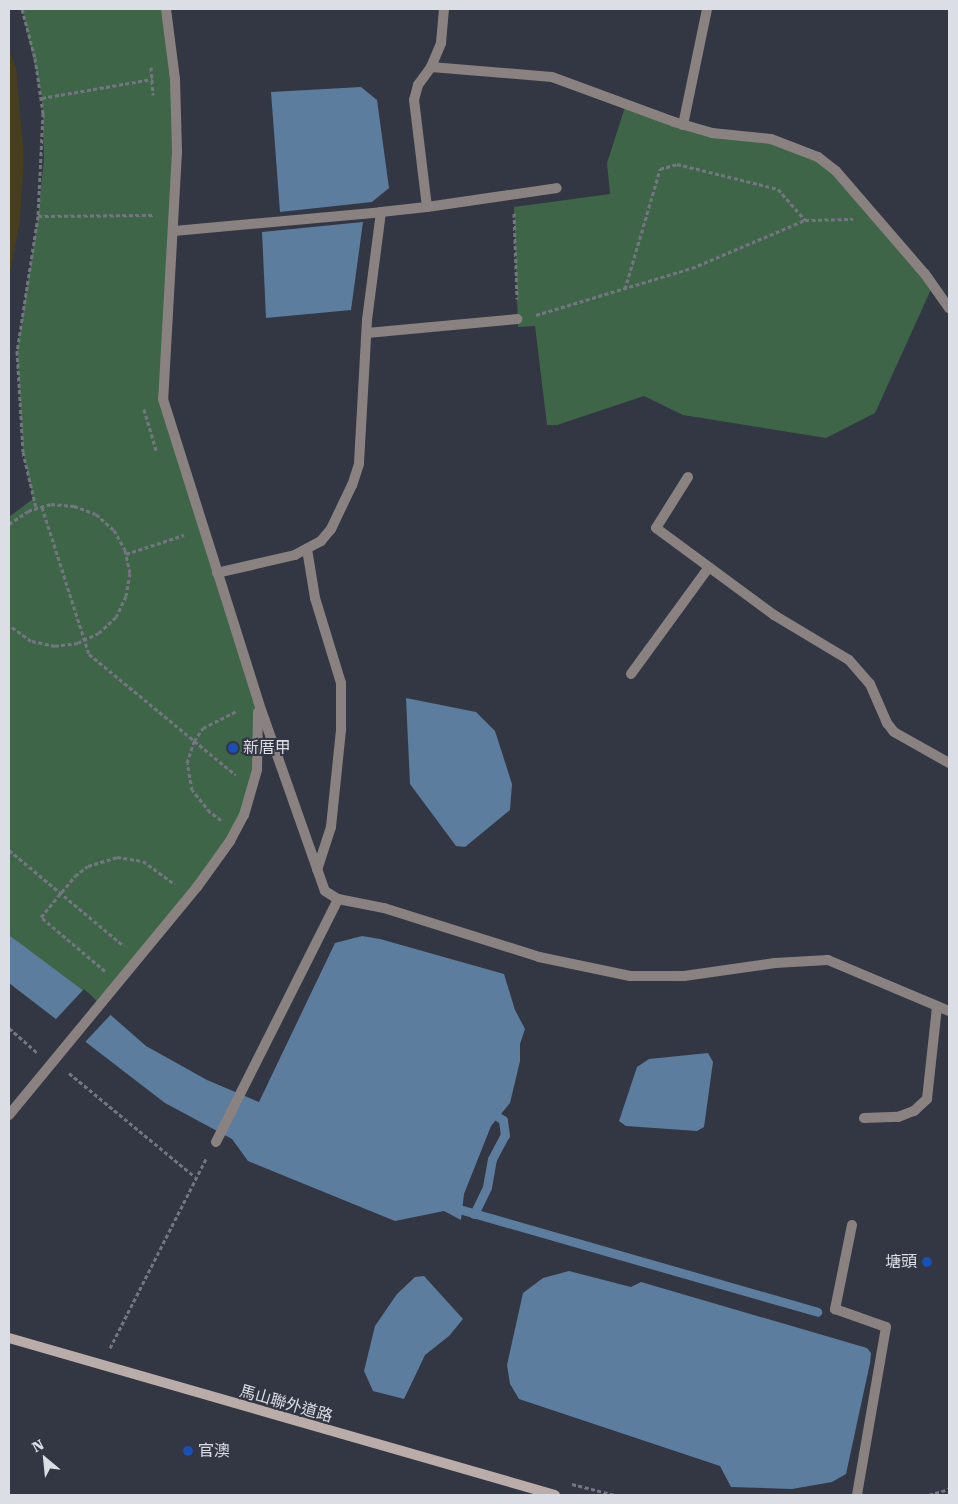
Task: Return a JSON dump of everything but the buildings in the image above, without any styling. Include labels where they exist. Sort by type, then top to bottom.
[{"type":"main road","name":"馬山聯外道路","points":[[9,1338],[555,1495]]},
{"type":"street","points":[[166,9],[177,115],[174,231],[163,400],[258,701],[325,891],[338,899],[384,908],[554,961],[630,976],[684,976],[775,963],[828,960],[871,976],[949,1011]]},
{"type":"street","points":[[428,207],[414,100],[418,85],[430,67],[441,42],[444,9]]},
{"type":"street","points":[[683,125],[707,9]]},
{"type":"street","points":[[430,67],[552,77],[683,125],[712,133],[771,139],[818,157],[836,171],[878,223],[925,274],[949,308]]},
{"type":"street","points":[[174,231],[428,207],[557,188]]},
{"type":"street","points":[[218,574],[295,555],[321,541],[331,529],[359,464],[367,333],[381,212]]},
{"type":"street","points":[[367,333],[517,319]]},
{"type":"street","points":[[688,476],[656,528],[774,615],[849,660],[870,684],[887,723],[894,732],[949,763]]},
{"type":"street","points":[[307,549],[315,598],[341,683],[342,730],[330,827],[317,870]]},
{"type":"street","points":[[631,674],[709,567]]},
{"type":"street","points":[[9,1115],[100,1001],[216,862],[244,815],[257,770],[258,701]]},
{"type":"street","points":[[216,1142],[338,899]]},
{"type":"street","points":[[864,1118],[898,1117],[914,1111],[927,1099],[937,1007]]},
{"type":"street","points":[[852,1225],[835,1309],[886,1328],[856,1495]]},
{"type":"path","points":[[22,9],[42,98],[44,158],[38,216],[17,351],[23,452],[36,508]]},
{"type":"path","points":[[42,98],[152,79]]},
{"type":"path","points":[[625,289],[660,169],[677,164],[778,189],[805,220]]},
{"type":"path","points":[[514,207],[517,319],[625,289],[735,252],[805,220],[855,219],[878,223]]},
{"type":"path","points":[[38,216],[153,216]]},
{"type":"path","points":[[9,524],[36,508],[42,507],[74,506],[96,514],[114,530],[126,554],[130,573],[126,596],[116,617],[99,633],[85,640],[55,646],[31,641],[9,625]]},
{"type":"path","points":[[42,507],[89,654],[236,776]]},
{"type":"path","points":[[126,554],[184,535]]},
{"type":"path","points":[[221,820],[201,803],[187,778],[187,763],[194,740],[203,728],[239,710]]},
{"type":"path","points":[[9,850],[125,947]]},
{"type":"path","points":[[105,971],[42,917],[61,893],[88,866],[117,857],[143,861],[176,885]]},
{"type":"path","points":[[9,1028],[38,1052]]},
{"type":"path","points":[[53,1060],[195,1177]]},
{"type":"path","points":[[101,1366],[195,1177],[216,1142]]},
{"type":"path","points":[[929,1495],[949,1489]]},
{"type":"green space","points":[[22,9],[166,9],[175,79],[163,399],[258,701],[257,770],[230,841],[97,1004],[9,935],[9,517],[33,499],[23,452],[17,351],[38,216],[44,158],[42,98]]},
{"type":"green space","points":[[626,104],[674,122],[771,139],[818,157],[933,285],[875,413],[826,438],[683,415],[644,396],[557,425],[547,425],[535,326],[518,327],[514,207],[610,194],[607,163]]},
{"type":"sand","points":[[9,50],[16,67],[24,157],[20,220],[9,279]]},
{"type":"water","points":[[361,87],[377,100],[389,188],[372,202],[280,212],[271,92]]},
{"type":"water","points":[[363,222],[351,310],[266,318],[262,232]]},
{"type":"water","points":[[406,698],[476,712],[495,731],[512,784],[510,810],[465,847],[456,846],[410,784]]},
{"type":"water","points":[[9,935],[81,989],[146,1046],[207,1080],[259,1102],[335,943],[362,936],[380,939],[504,974],[515,1010],[525,1029],[520,1044],[520,1061],[510,1103],[491,1126],[464,1194],[461,1220],[444,1211],[395,1221],[248,1161],[232,1139],[165,1103],[9,983]]},
{"type":"water","points":[[708,1053],[713,1062],[704,1127],[697,1131],[626,1126],[619,1121],[637,1067],[649,1059]]},
{"type":"water","points":[[569,1271],[631,1287],[641,1282],[867,1348],[871,1353],[870,1363],[846,1474],[832,1482],[792,1489],[731,1487],[720,1466],[519,1399],[510,1384],[507,1365],[523,1293],[543,1278]]},
{"type":"water","points":[[424,1276],[463,1319],[449,1336],[425,1355],[404,1399],[373,1391],[364,1371],[375,1326],[397,1294],[415,1277]]},
{"type":"pier","points":[[84,989],[111,1014],[82,1046],[55,1020]]},
{"type":"waterway","points":[[474,1214],[487,1187],[492,1159],[505,1135],[503,1120],[490,1112]]},
{"type":"waterway","points":[[452,1207],[817,1312]]},
{"type":"place","name":"新厝甲","points":[[233,748]]},
{"type":"place","name":"塘頭","points":[[927,1262]]},
{"type":"place","name":"官澳","points":[[188,1451]]}]
